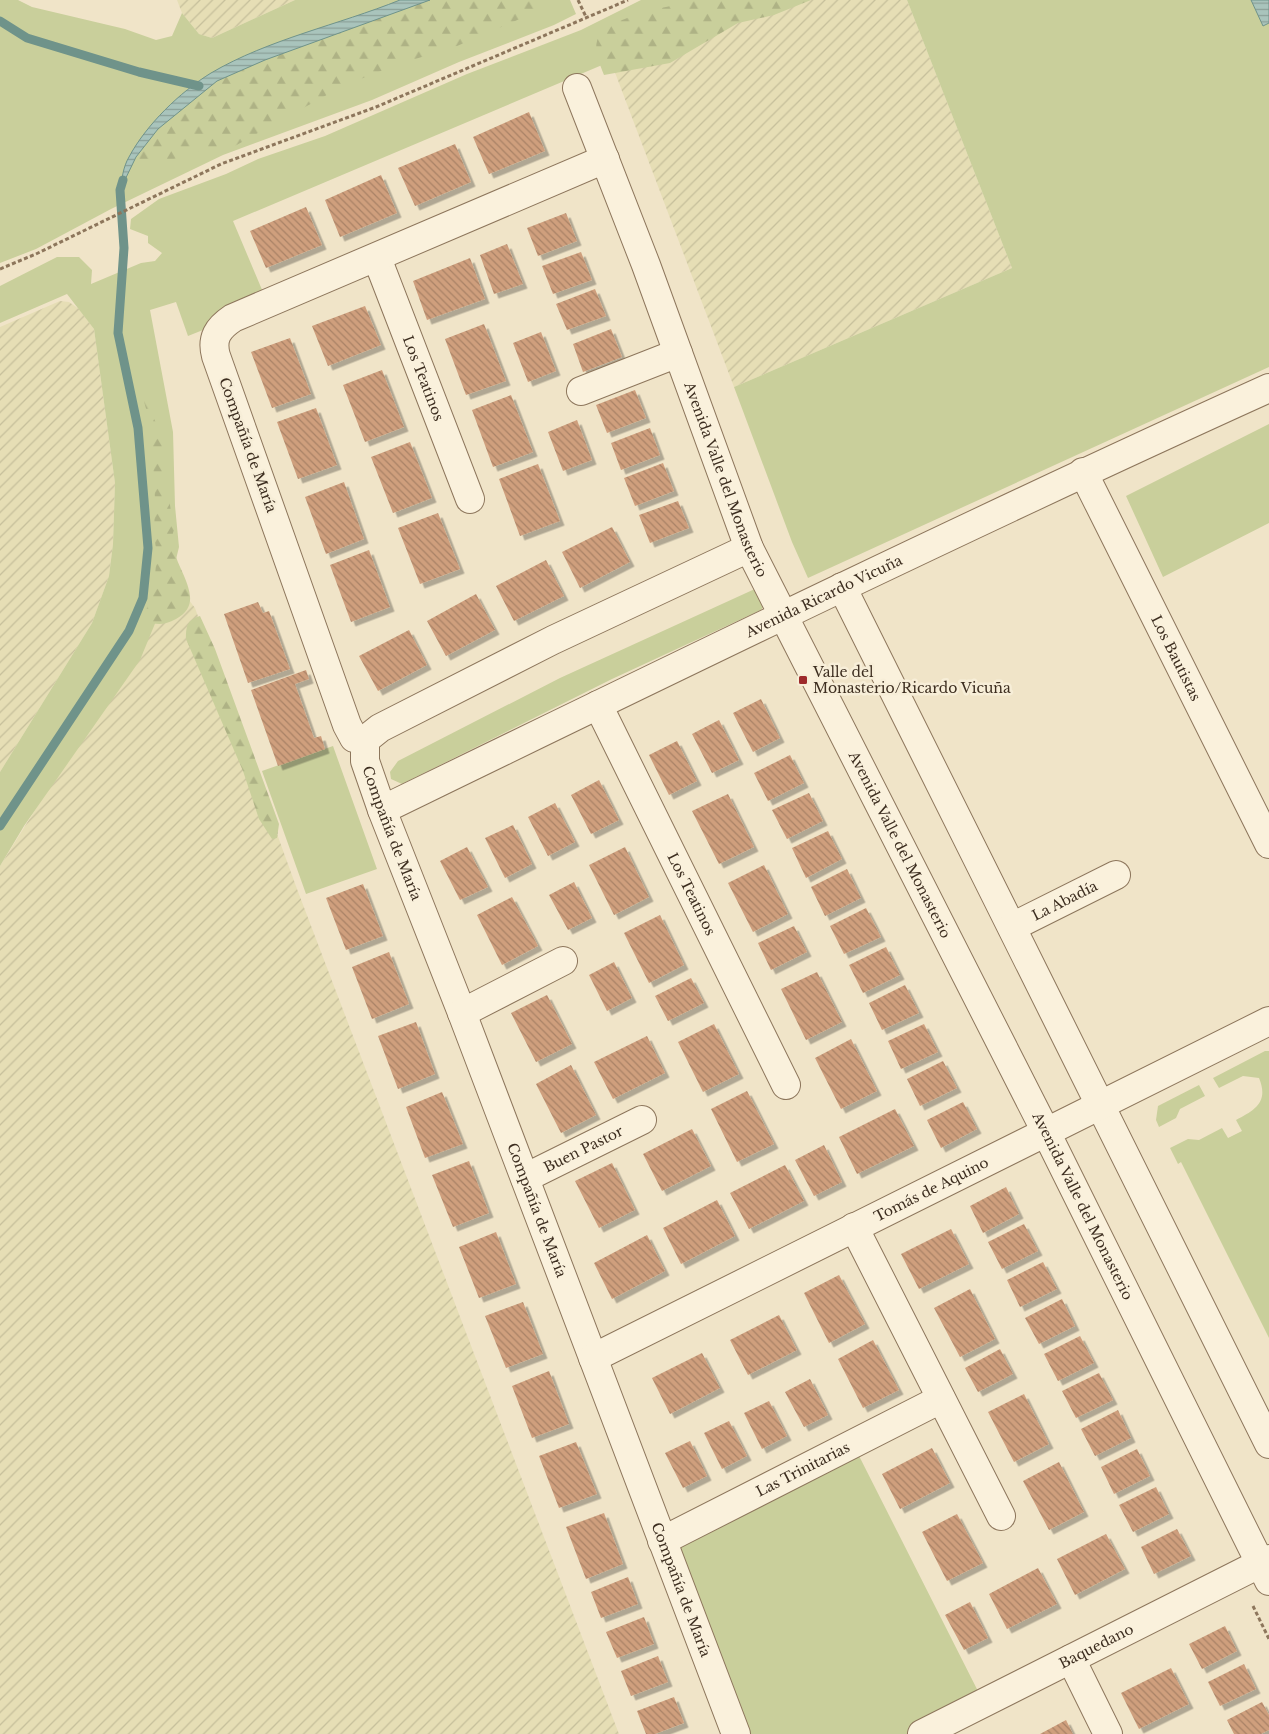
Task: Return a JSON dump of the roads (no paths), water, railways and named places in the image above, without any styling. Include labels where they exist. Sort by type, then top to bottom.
[{"type":"street","name":"Avenida Valle del Monasterio","points":[[577,88],[678,353],[749,548],[1266,1568]]},
{"type":"street","name":"Compañía de María","points":[[605,159],[233,318],[217,332],[214,347],[347,725],[354,738],[365,740],[365,761],[382,810],[525,1178],[736,1734]]},
{"type":"street","name":"Los Teatinos","points":[[377,258],[470,499]]},
{"type":"street","points":[[581,391],[678,353]]},
{"type":"street","name":"Avenida Ricardo Vicuña","points":[[382,810],[1083,472],[1269,388]]},
{"type":"street","name":"Los Bautistas","points":[[1083,472],[1269,844]]},
{"type":"street","points":[[365,740],[380,728],[553,640],[749,548]]},
{"type":"street","points":[[842,587],[1269,1444]]},
{"type":"street","name":"Los Teatinos","points":[[598,705],[786,1085]]},
{"type":"street","name":"La Abadía","points":[[1012,927],[1116,875]]},
{"type":"street","points":[[462,1014],[562,961]]},
{"type":"street","name":"Tomás de Aquino","points":[[593,1358],[1269,1021]]},
{"type":"street","name":"Buen Pastor","points":[[525,1178],[642,1120]]},
{"type":"street","points":[[854,1227],[1001,1516]]},
{"type":"street","name":"Las Trinitarias","points":[[662,1541],[941,1399]]},
{"type":"street","name":"Baquedano","points":[[922,1734],[1070,1659],[1266,1568]]},
{"type":"street","points":[[1070,1659],[1108,1734]]},
{"type":"water","points":[[400,0],[430,0],[265,60],[217,81],[158,129],[136,157],[120,190],[127,161],[136,145],[154,121],[176,99],[199,81],[233,61],[256,51]]},
{"type":"water","points":[[1251,0],[1269,0],[1269,23],[1263,26]]},
{"type":"waterway","points":[[0,21],[27,38],[139,72],[199,86]]},
{"type":"waterway","points":[[0,826],[129,631],[143,598],[148,548],[138,428],[118,333],[124,248],[120,190],[123,180]]},
{"type":"place","name":"Valle del Monasterio/Ricardo Vicuña","points":[[803,680]]}]
